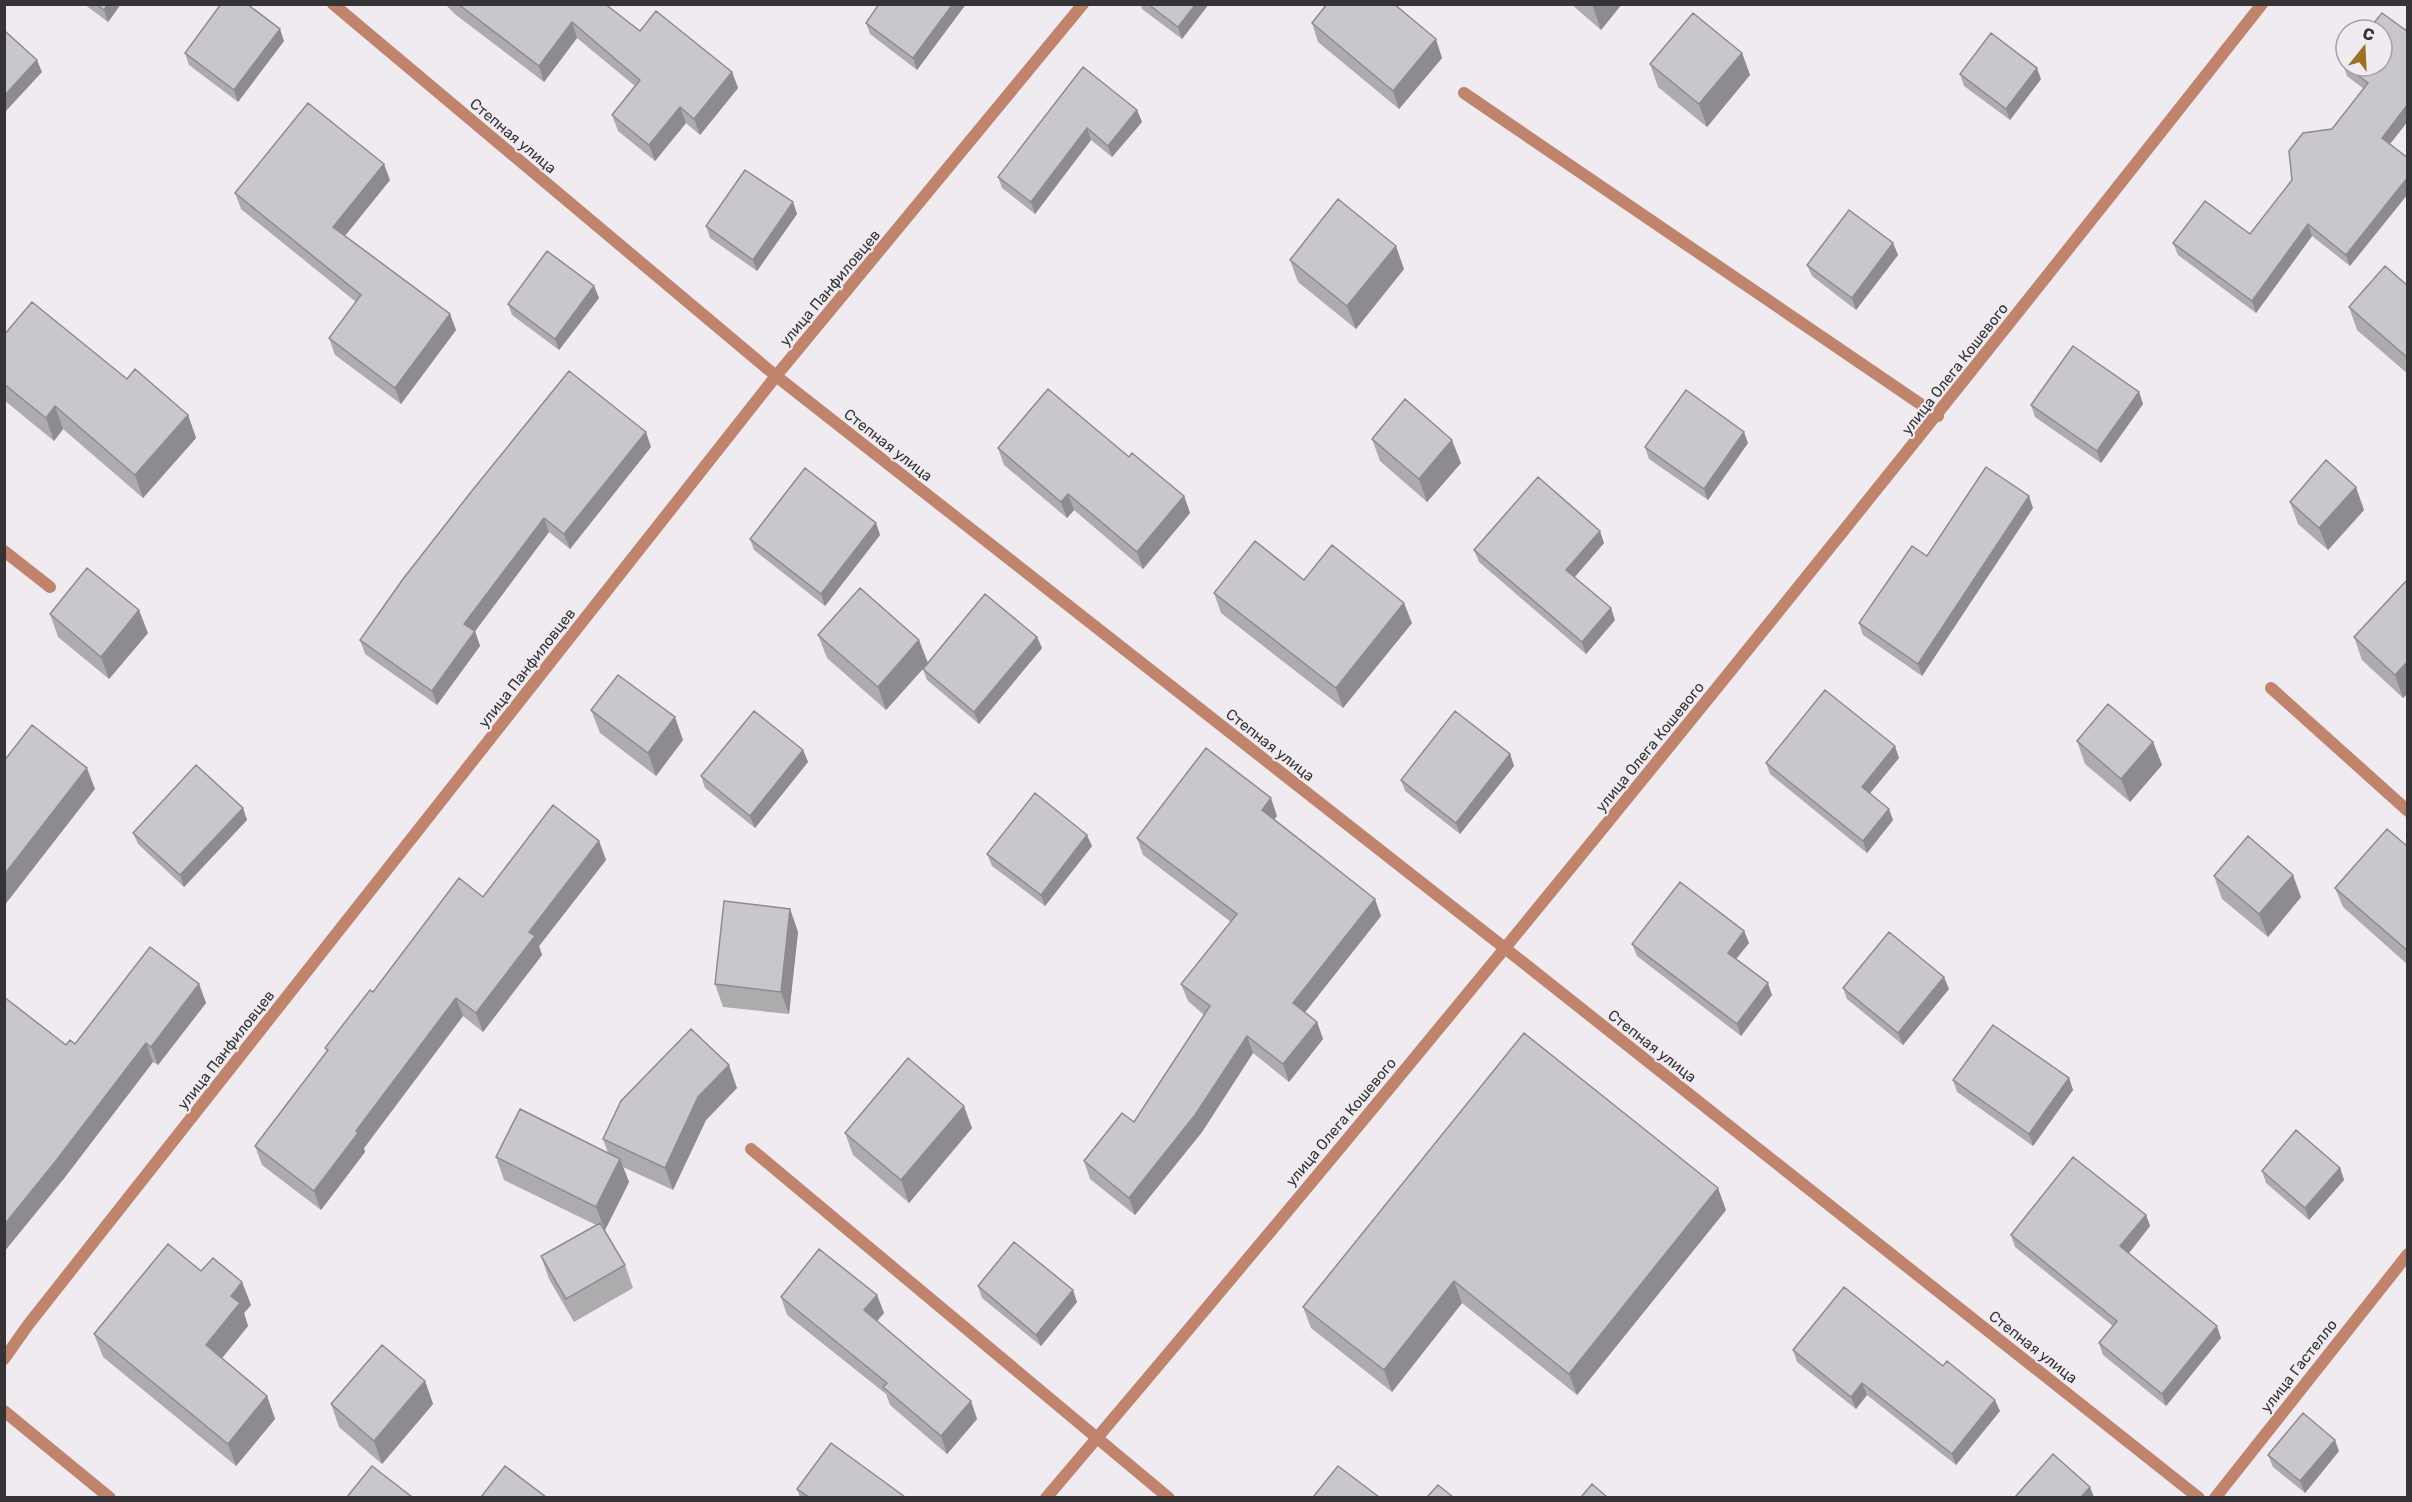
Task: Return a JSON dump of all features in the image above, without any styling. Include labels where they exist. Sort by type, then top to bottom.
[{"type":"street","name":"Степная улица","points":[[333,4],[776,376],[2199,1497]]},
{"type":"street","name":"улица Панфиловцев","points":[[4,1359],[28,1325],[776,376],[1083,4]]},
{"type":"street","name":"улица Олега Кошевого","points":[[1046,1497],[1506,949],[1938,416],[2262,4]]},
{"type":"street","points":[[1464,93],[1938,416]]},
{"type":"street","points":[[4,551],[50,587]]},
{"type":"street","points":[[2271,688],[2408,811]]},
{"type":"street","points":[[751,1149],[1170,1497]]},
{"type":"street","name":"улица Гастелло","points":[[2215,1497],[2408,1254]]},
{"type":"street","points":[[4,1411],[110,1497]]},
{"type":"building","points":[[96,4],[108,4],[104,10]]},
{"type":"building","points":[[221,4],[247,4],[280,29],[234,90],[185,53]]},
{"type":"building","points":[[458,4],[605,4],[640,31],[656,11],[732,72],[694,119],[680,107],[649,145],[612,115],[640,80],[572,22],[539,66]]},
{"type":"building","points":[[879,4],[953,4],[913,58],[866,23]]},
{"type":"building","points":[[1148,4],[1196,4],[1178,27]]},
{"type":"building","points":[[1327,4],[1394,4],[1436,39],[1393,91],[1312,23]]},
{"type":"building","points":[[1693,13],[1742,53],[1699,104],[1650,64]]},
{"type":"building","points":[[2382,13],[2389,18],[2378,18]]},
{"type":"building","points":[[2394,22],[2408,32],[2408,104],[2382,138],[2408,158],[2408,177],[2346,255],[2308,224],[2252,301],[2173,243],[2205,201],[2250,234],[2292,180],[2289,151],[2303,133],[2332,129],[2368,83],[2361,78],[2394,78]]},
{"type":"building","points":[[6,32],[37,60],[4,96],[4,34]]},
{"type":"building","points":[[1991,33],[2037,68],[2006,109],[1960,74]]},
{"type":"building","points":[[1083,67],[1137,110],[1108,146],[1087,128],[1031,202],[998,177]]},
{"type":"building","points":[[308,103],[384,164],[333,227],[450,314],[395,388],[329,338],[361,295],[235,193]]},
{"type":"building","points":[[745,170],[793,202],[753,260],[706,226]]},
{"type":"building","points":[[1338,199],[1396,246],[1347,306],[1290,260]]},
{"type":"building","points":[[1849,210],[1893,243],[1852,298],[1807,265]]},
{"type":"building","points":[[547,251],[594,286],[555,339],[508,304]]},
{"type":"building","points":[[2385,266],[2408,286],[2408,358],[2349,307]]},
{"type":"building","points":[[32,302],[127,379],[135,369],[188,415],[135,475],[55,406],[46,418],[4,384],[4,335]]},
{"type":"building","points":[[2073,346],[2139,392],[2097,451],[2031,405]]},
{"type":"building","points":[[569,371],[646,432],[564,534],[544,518],[464,624],[475,631],[432,691],[360,640],[403,579]]},
{"type":"building","points":[[1048,389],[1129,457],[1132,453],[1184,496],[1137,552],[1068,494],[1061,502],[998,448]]},
{"type":"building","points":[[1686,390],[1744,432],[1704,489],[1645,447]]},
{"type":"building","points":[[1405,399],[1452,440],[1419,479],[1372,439]]},
{"type":"building","points":[[2326,460],[2356,487],[2319,528],[2290,502]]},
{"type":"building","points":[[1986,467],[2029,496],[1918,664],[1859,623],[1912,546],[1927,556]]},
{"type":"building","points":[[805,468],[876,523],[821,594],[750,539]]},
{"type":"building","points":[[1538,477],[1600,531],[1566,570],[1611,608],[1582,642],[1474,550]]},
{"type":"building","points":[[1255,541],[1304,580],[1332,545],[1404,603],[1336,688],[1214,593]]},
{"type":"building","points":[[87,568],[139,610],[101,657],[50,614]]},
{"type":"building","points":[[2408,579],[2408,661],[2395,675],[2354,637]]},
{"type":"building","points":[[860,588],[919,640],[878,687],[818,635]]},
{"type":"building","points":[[985,594],[1037,637],[974,712],[923,669]]},
{"type":"building","points":[[618,675],[675,717],[648,753],[591,710]]},
{"type":"building","points":[[1825,690],[1895,746],[1862,787],[1889,809],[1863,841],[1766,763]]},
{"type":"building","points":[[2108,704],[2153,742],[2121,779],[2077,741]]},
{"type":"building","points":[[754,711],[803,750],[750,816],[701,776]]},
{"type":"building","points":[[1455,711],[1510,754],[1456,823],[1401,780]]},
{"type":"building","points":[[32,725],[87,768],[4,875],[4,761]]},
{"type":"building","points":[[1206,748],[1271,798],[1262,810],[1375,899],[1293,1003],[1317,1022],[1283,1064],[1247,1036],[1195,1115],[1129,1198],[1084,1161],[1122,1113],[1134,1122],[1210,1006],[1181,984],[1237,914],[1137,838]]},
{"type":"building","points":[[196,765],[243,808],[180,875],[133,833]]},
{"type":"building","points":[[1035,793],[1087,835],[1041,895],[987,854]]},
{"type":"building","points":[[553,805],[599,841],[529,932],[535,936],[476,1013],[456,998],[314,1191],[255,1146],[328,1050],[325,1048],[370,990],[373,992],[459,878],[483,897]]},
{"type":"building","points":[[2387,829],[2408,847],[2408,951],[2335,888]]},
{"type":"building","points":[[2248,836],[2293,875],[2259,914],[2214,876]]},
{"type":"building","points":[[1680,882],[1744,931],[1728,953],[1768,983],[1737,1024],[1632,944]]},
{"type":"building","points":[[724,901],[790,909],[781,992],[715,984]]},
{"type":"building","points":[[1889,932],[1944,977],[1898,1033],[1843,988]]},
{"type":"building","points":[[150,947],[199,984],[151,1047],[146,1043],[4,1225],[4,997],[66,1045],[70,1040],[75,1044]]},
{"type":"building","points":[[1993,1025],[2069,1078],[2029,1134],[1953,1080]]},
{"type":"building","points":[[691,1029],[729,1065],[698,1097],[665,1168],[603,1139],[621,1101]]},
{"type":"building","points":[[1524,1033],[1718,1188],[1569,1374],[1454,1281],[1384,1370],[1303,1307]]},
{"type":"building","points":[[908,1058],[964,1106],[901,1180],[845,1133]]},
{"type":"building","points":[[520,1109],[620,1159],[596,1207],[496,1157]]},
{"type":"building","points":[[2296,1130],[2340,1168],[2305,1208],[2262,1171]]},
{"type":"building","points":[[2073,1157],[2146,1215],[2120,1246],[2217,1326],[2162,1394],[2099,1343],[2117,1321],[2011,1235]]},
{"type":"building","points":[[600,1223],[625,1265],[566,1299],[541,1256]]},
{"type":"building","points":[[1014,1242],[1073,1290],[1036,1335],[978,1286]]},
{"type":"building","points":[[168,1244],[201,1271],[213,1258],[242,1282],[231,1296],[240,1303],[206,1345],[267,1396],[228,1444],[94,1334]]},
{"type":"building","points":[[819,1249],[877,1295],[864,1310],[971,1401],[941,1436],[883,1387],[887,1383],[781,1297]]},
{"type":"building","points":[[1844,1287],[1943,1366],[1947,1361],[1995,1400],[1952,1454],[1862,1383],[1851,1397],[1793,1350]]},
{"type":"building","points":[[382,1345],[425,1381],[374,1441],[331,1404]]},
{"type":"building","points":[[2303,1413],[2335,1440],[2300,1481],[2268,1455]]},
{"type":"building","points":[[831,1443],[905,1497],[809,1497],[797,1489]]},
{"type":"building","points":[[2053,1454],[2090,1487],[2081,1497],[2015,1497]]},
{"type":"building","points":[[372,1466],[412,1497],[347,1497]]},
{"type":"building","points":[[505,1466],[546,1497],[481,1497]]},
{"type":"building","points":[[1338,1466],[1379,1497],[1313,1497]]},
{"type":"building","points":[[1592,1484],[1607,1497],[1581,1497]]},
{"type":"building","points":[[1438,1485],[1453,1497],[1427,1497]]}]
